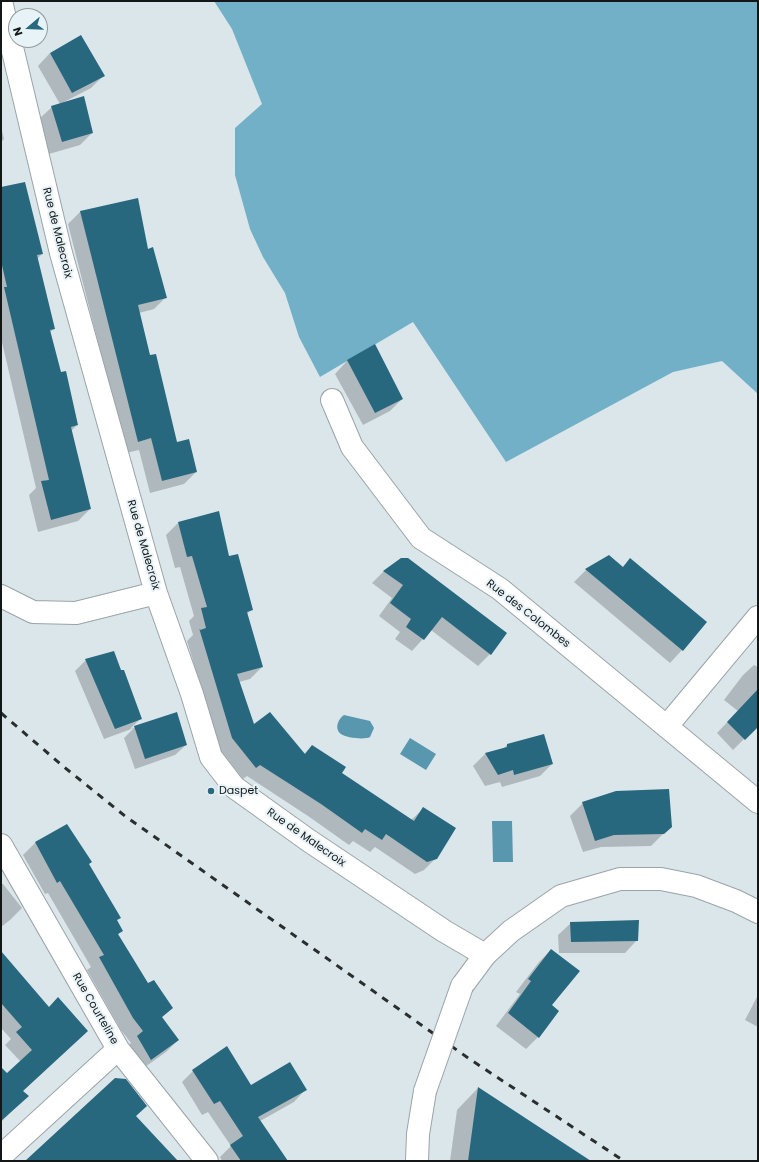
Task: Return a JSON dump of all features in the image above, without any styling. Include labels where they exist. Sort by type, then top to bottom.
[{"type":"street","name":"Rue de Malecroix","points":[[1,1],[61,253],[156,593],[192,694],[211,757],[234,787],[308,840],[438,927],[485,955]]},
{"type":"street","name":"Rue des Colombes","points":[[332,400],[352,447],[421,538],[500,589],[758,802]]},
{"type":"street","points":[[1,596],[33,612],[76,613],[156,593]]},
{"type":"street","points":[[667,726],[758,617]]},
{"type":"street","name":"Rue Courteline","points":[[1,845],[118,1049],[207,1161]]},
{"type":"street","points":[[417,1161],[418,1134],[425,1091],[462,986],[485,955],[511,931],[561,896],[620,879],[662,879],[696,886],[736,901],[758,912]]},
{"type":"street","points":[[1,1156],[118,1049]]},
{"type":"shaded area","points":[[214,1],[758,1],[758,394],[722,361],[673,372],[506,462],[413,322],[320,377],[299,337],[285,293],[263,257],[250,229],[235,175],[235,128],[262,104],[232,29]]},
{"type":"shaded area","points":[[344,715],[370,721],[374,728],[370,737],[356,738],[347,737],[341,734],[337,727],[340,719]]},
{"type":"shaded area","points":[[410,738],[436,754],[426,770],[400,754]]},
{"type":"shaded area","points":[[492,821],[512,821],[513,862],[493,862]]},
{"type":"building","points":[[81,35],[105,76],[72,93],[50,53]]},
{"type":"building","points":[[84,96],[93,133],[62,142],[51,106]]},
{"type":"building","points":[[25,182],[43,254],[37,255],[55,329],[50,330],[61,372],[66,371],[78,425],[71,427],[91,509],[51,520],[41,481],[49,480],[4,287],[7,287],[1,261],[1,187]]},
{"type":"building","points":[[138,198],[148,249],[153,247],[167,298],[138,305],[150,355],[156,354],[177,442],[189,439],[197,472],[162,481],[151,438],[138,442],[80,211]]},
{"type":"building","points":[[375,344],[403,399],[375,413],[347,360]]},
{"type":"building","points":[[219,511],[229,556],[238,554],[253,610],[247,612],[263,667],[237,674],[254,724],[270,712],[305,754],[312,745],[346,767],[342,773],[414,821],[423,807],[456,828],[437,859],[427,862],[386,834],[382,840],[365,829],[362,833],[321,804],[260,765],[256,768],[232,738],[199,628],[200,630],[206,628],[201,608],[207,607],[192,556],[187,557],[178,522]]},
{"type":"building","points":[[609,555],[623,567],[630,558],[707,622],[683,651],[585,569]]},
{"type":"building","points":[[401,558],[408,558],[507,633],[491,655],[442,617],[424,640],[406,627],[411,619],[390,603],[403,585],[383,571]]},
{"type":"building","points":[[114,651],[121,670],[124,670],[142,719],[115,729],[85,659]]},
{"type":"building","points":[[758,689],[758,727],[745,740],[727,722]]},
{"type":"building","points":[[177,712],[187,745],[145,759],[134,726]]},
{"type":"building","points":[[544,734],[553,764],[514,775],[513,770],[498,775],[485,753],[507,747],[507,744]]},
{"type":"building","points":[[669,789],[672,827],[664,834],[614,835],[595,841],[582,802],[616,791]]},
{"type":"building","points":[[67,824],[92,862],[89,864],[121,918],[117,920],[123,931],[118,934],[148,983],[154,980],[173,1008],[162,1017],[179,1040],[151,1060],[137,1036],[143,1031],[133,1018],[99,957],[104,955],[60,881],[57,883],[35,842]]},
{"type":"building","points":[[639,920],[638,941],[571,942],[570,922]]},
{"type":"building","points":[[551,949],[580,971],[552,1005],[559,1011],[539,1038],[508,1013],[531,981],[528,979]]},
{"type":"building","points":[[1,951],[49,1007],[58,997],[88,1031],[23,1091],[29,1096],[1,1121],[1,1067],[7,1073],[32,1050],[16,1032],[22,1027],[1,1003]]},
{"type":"building","points":[[227,1046],[251,1085],[290,1062],[307,1090],[258,1117],[288,1161],[241,1161],[230,1145],[243,1136],[220,1101],[214,1104],[192,1070]]},
{"type":"building","points":[[115,1078],[126,1079],[147,1106],[136,1116],[178,1161],[25,1161]]},
{"type":"building","points":[[478,1087],[591,1161],[468,1161]]},
{"type":"railway","points":[[1,713],[64,767],[125,816],[471,1060],[624,1161]]},
{"type":"place","name":"Daspet","points":[[211,791]]}]
